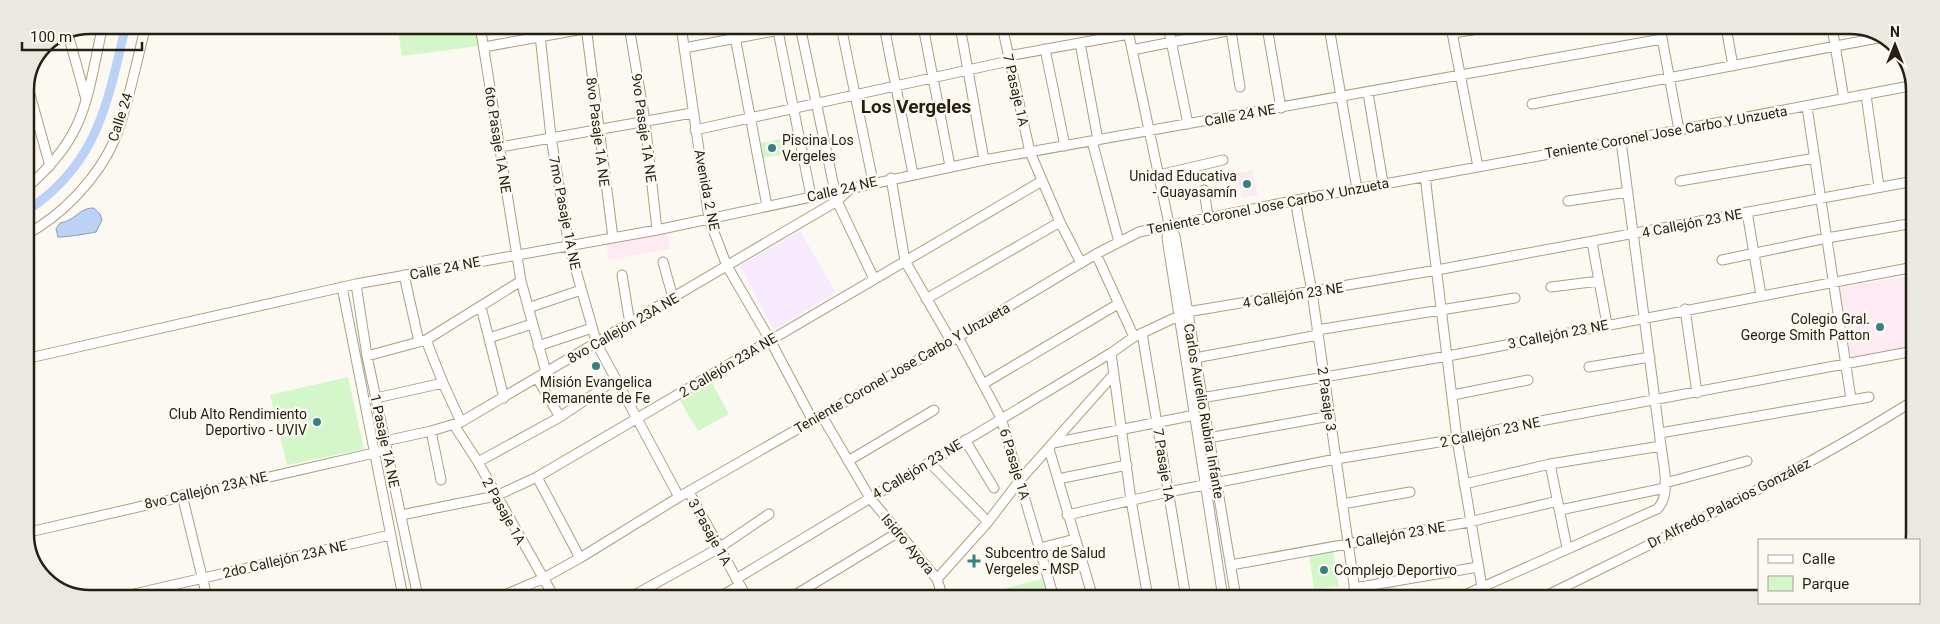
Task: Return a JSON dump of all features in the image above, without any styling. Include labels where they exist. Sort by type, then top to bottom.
[{"type":"street","points":[[34,181],[50,166],[74,134],[87,102],[101,34]]},
{"type":"street","name":"Calle 24","points":[[34,228],[62,208],[93,176],[104,158],[115,138],[144,34]]},
{"type":"street","name":"6to Pasaje 1A NE","points":[[482,34],[516,255],[532,324],[546,372]]},
{"type":"street","points":[[484,47],[551,34]]},
{"type":"street","name":"8vo Pasaje 1A NE","points":[[587,34],[612,238]]},
{"type":"street","name":"9vo Pasaje 1A NE","points":[[630,34],[645,121],[657,230]]},
{"type":"street","name":"Avenida 2 NE","points":[[682,34],[692,113],[709,219],[726,266],[818,418]]},
{"type":"street","points":[[734,34],[749,118],[768,206]]},
{"type":"street","points":[[684,48],[752,34]]},
{"type":"street","points":[[778,34],[812,196]]},
{"type":"street","points":[[802,34],[834,192],[874,279]]},
{"type":"street","points":[[843,34],[873,182]]},
{"type":"street","points":[[886,34],[913,174]]},
{"type":"street","points":[[924,34],[950,166]]},
{"type":"street","points":[[961,34],[984,160]]},
{"type":"street","name":"7 Pasaje 1A","points":[[1004,34],[1030,152],[1060,222],[1081,263]]},
{"type":"street","points":[[695,130],[968,70],[1045,49],[1080,43],[1113,34]]},
{"type":"street","points":[[1129,34],[1169,225],[1168,238],[1183,313]]},
{"type":"street","points":[[1170,34],[1188,124]]},
{"type":"street","points":[[1132,50],[1202,34]]},
{"type":"street","points":[[1231,34],[1240,87]]},
{"type":"street","points":[[1267,34],[1281,108]]},
{"type":"street","points":[[1331,34],[1357,189]]},
{"type":"street","points":[[1453,34],[1478,167]]},
{"type":"street","points":[[1661,34],[1679,130]]},
{"type":"street","points":[[1727,34],[1733,66]]},
{"type":"street","points":[[1833,34],[1844,99]]},
{"type":"street","name":"7mo Pasaje 1A NE","points":[[541,36],[551,137],[569,246],[592,328],[597,344],[636,420],[679,497]]},
{"type":"street","points":[[69,38],[87,102]]},
{"type":"street","name":"Calle 24 NE","points":[[34,357],[356,284],[657,230],[950,166],[1368,93],[1460,74],[1662,39]]},
{"type":"street","points":[[1532,104],[1874,39]]},
{"type":"street","points":[[1080,43],[1095,140],[1118,242]]},
{"type":"street","points":[[1045,49],[1065,146]]},
{"type":"street","name":"Teniente Coronel Jose Carbo Y Unzueta","points":[[516,590],[542,579],[580,558],[679,497],[954,339],[1096,254],[1138,232],[1384,183],[1807,107],[1906,87]]},
{"type":"street","points":[[1368,93],[1384,183]]},
{"type":"street","points":[[1866,95],[1879,187]]},
{"type":"street","points":[[1807,107],[1851,399]]},
{"type":"street","points":[[34,109],[50,166]]},
{"type":"street","points":[[500,147],[692,113]]},
{"type":"street","points":[[1475,590],[1657,509],[1663,502],[1665,485],[1660,433],[1621,141]]},
{"type":"street","points":[[1680,181],[1815,158]]},
{"type":"street","points":[[1159,175],[1223,160]]},
{"type":"street","points":[[1425,176],[1443,310],[1457,439],[1469,522],[1482,587]]},
{"type":"street","name":"6 Pasaje 1A","points":[[891,178],[905,261],[926,299],[983,384],[1001,418],[1052,590]]},
{"type":"street","name":"2 Callejón 23A NE","points":[[401,515],[496,496],[537,477],[1042,181]]},
{"type":"street","name":"4 Callejón 23 NE","points":[[728,590],[870,498],[1001,418],[1138,335],[1183,313],[1592,242],[1906,182]]},
{"type":"street","name":"8vo Callejón 23A NE","points":[[34,530],[373,453],[386,445],[458,423],[597,344],[837,201],[849,189]]},
{"type":"street","points":[[1204,190],[1208,217]]},
{"type":"street","points":[[1568,201],[1628,192]]},
{"type":"street","name":"2 Pasaje 3","points":[[1296,200],[1318,332],[1354,588]]},
{"type":"street","points":[[1747,212],[1761,295]]},
{"type":"street","points":[[926,299],[1060,222]]},
{"type":"street","points":[[1722,260],[1827,238],[1906,224]]},
{"type":"street","points":[[1592,242],[1607,324]]},
{"type":"street","name":"7 Pasaje 1A","points":[[1096,254],[1118,304],[1138,335],[1157,422],[1185,590]]},
{"type":"street","points":[[663,262],[672,298]]},
{"type":"street","name":"3 Callejón 23 NE","points":[[1201,398],[1448,356],[1685,309],[1906,268]]},
{"type":"street","name":"2 Pasaje 1A","points":[[404,275],[422,341],[443,383],[458,423],[496,496],[549,590]]},
{"type":"street","points":[[622,275],[630,324]]},
{"type":"street","points":[[367,356],[422,341],[521,281]]},
{"type":"street","points":[[1551,287],[1599,281]]},
{"type":"street","name":"1 Pasaje 1A NE","points":[[356,284],[367,356],[417,590]]},
{"type":"street","name":"1 Pasaje 1A NE","points":[[342,287],[373,453],[402,590]]},
{"type":"street","points":[[528,308],[581,290]]},
{"type":"street","points":[[1195,358],[1318,332],[1514,298]]},
{"type":"street","points":[[983,384],[1118,304]]},
{"type":"street","points":[[480,307],[504,398]]},
{"type":"street","points":[[1685,309],[1697,393]]},
{"type":"street","name":"Carlos Aurelio Rubira Infante","points":[[1183,313],[1195,358],[1208,438],[1218,483],[1235,590]]},
{"type":"street","name":"Carlos Aurelio Rubira Infante","points":[[1183,313],[1195,415],[1222,590]]},
{"type":"street","points":[[489,338],[532,324]]},
{"type":"street","points":[[538,346],[592,328]]},
{"type":"street","name":"2 Callejón 23 NE","points":[[1067,515],[1168,492],[1336,459],[1457,439],[1656,399],[1697,393],[1906,352]]},
{"type":"street","points":[[1111,353],[1131,500],[1147,590]]},
{"type":"street","points":[[1589,367],[1650,357]]},
{"type":"street","points":[[938,579],[988,522],[1020,480],[1114,374]]},
{"type":"street","points":[[537,378],[560,417]]},
{"type":"street","points":[[478,462],[560,417],[616,379]]},
{"type":"street","points":[[1453,395],[1528,380]]},
{"type":"street","points":[[376,398],[443,383]]},
{"type":"street","points":[[1660,433],[1870,397]]},
{"type":"street","name":"Dr Alfredo Palacios González","points":[[1558,590],[1730,504],[1860,434],[1906,404]]},
{"type":"street","points":[[848,461],[934,410]]},
{"type":"street","points":[[1051,446],[1195,415]]},
{"type":"street","points":[[1208,438],[1330,416]]},
{"type":"street","name":"Isidro Ayora","points":[[818,418],[848,461],[870,498],[897,533],[938,579],[940,590]]},
{"type":"street","points":[[431,431],[441,480]]},
{"type":"street","points":[[965,440],[994,488]]},
{"type":"street","points":[[1051,446],[1067,515],[1090,590]]},
{"type":"street","points":[[1464,484],[1550,464],[1661,446]]},
{"type":"street","name":"1 Callejón 23 NE","points":[[1231,565],[1665,485],[1747,461]]},
{"type":"street","points":[[929,462],[988,522]]},
{"type":"street","points":[[1550,464],[1567,548]]},
{"type":"street","points":[[1058,479],[1127,465]]},
{"type":"street","points":[[537,477],[580,558]]},
{"type":"street","name":"3 Pasaje 1A","points":[[689,492],[742,590]]},
{"type":"street","points":[[1342,504],[1410,492]]},
{"type":"street","points":[[182,495],[205,590]]},
{"type":"street","points":[[645,590],[718,548],[769,514]]},
{"type":"street","points":[[803,590],[897,533]]},
{"type":"street","name":"2do Callejón 23A NE","points":[[151,590],[390,535]]},
{"type":"street","points":[[1040,548],[1074,539]]},
{"type":"street","points":[[1354,588],[1478,567]]},
{"type":"shaded area","name":"Unidad Educativa - Guayasamín","points":[[1252,170],[1258,195],[1242,198],[1237,173]]},
{"type":"shaded area","points":[[800,231],[836,292],[774,330],[740,266]]},
{"type":"shaded area","points":[[667,233],[670,249],[609,260],[606,245]]},
{"type":"shaded area","name":"Colegio Gral. George Smith Patton","points":[[1906,276],[1906,348],[1851,358],[1838,288]]},
{"type":"green space","points":[[398,34],[477,34],[479,46],[402,56]]},
{"type":"green space","name":"Piscina Los Vergeles","points":[[780,139],[783,154],[763,158],[761,143]]},
{"type":"green space","name":"Club Alto Rendimiento Deportivo - UVIV","points":[[348,377],[364,449],[287,465],[270,395]]},
{"type":"green space","points":[[711,381],[729,414],[698,431],[679,399]]},
{"type":"green space","name":"Complejo Deportivo","points":[[1333,550],[1339,586],[1314,589],[1309,554]]},
{"type":"green space","points":[[1045,578],[1049,590],[1007,590],[1006,588]]},
{"type":"green space","points":[[1395,583],[1396,590],[1357,590]]},
{"type":"water","points":[[89,208],[94,208],[100,214],[102,220],[96,232],[58,237],[56,229],[60,223],[70,220]]},
{"type":"waterway","points":[[34,206],[50,194],[69,174],[84,153],[96,130],[105,106],[124,34]]},
{"type":"place","name":"Piscina Los Vergeles","points":[[772,148]]},
{"type":"place","name":"Unidad Educativa - Guayasamín","points":[[1247,184]]},
{"type":"place","name":"Colegio Gral. George Smith Patton","points":[[1880,327]]},
{"type":"place","name":"Misión Evangelica Remanente de Fe","points":[[596,366]]},
{"type":"place","name":"Club Alto Rendimiento Deportivo - UVIV","points":[[317,422]]},
{"type":"place","name":"Subcentro de Salud Vergeles - MSP","points":[[974,561]]},
{"type":"place","name":"Complejo Deportivo","points":[[1324,570]]},
{"type":"district","name":"Los Vergeles","points":[[916,106]]}]
